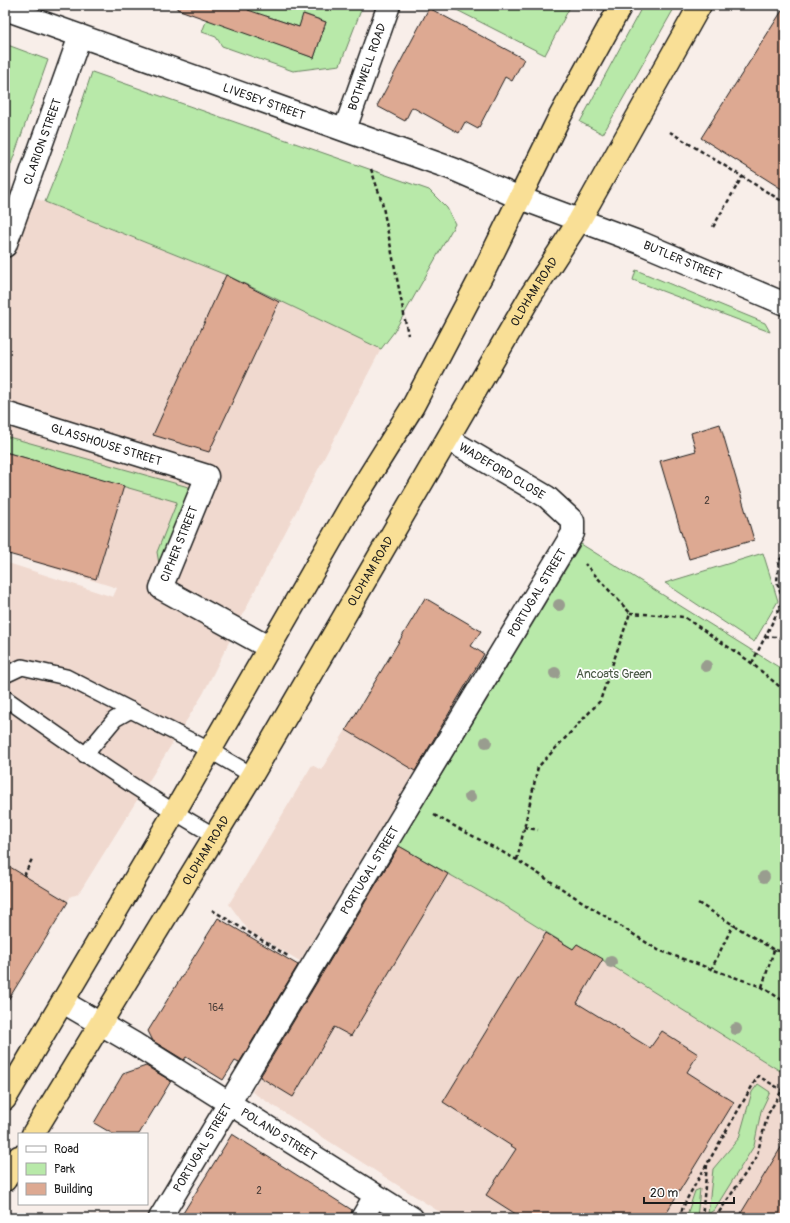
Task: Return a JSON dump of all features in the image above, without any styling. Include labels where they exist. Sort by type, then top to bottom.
[{"type":"highway","points":[[5,1099],[174,812],[353,502],[413,406],[520,198],[558,120],[621,5]]},
{"type":"highway","name":"OLDHAM ROAD","points":[[34,1133],[252,775],[531,295],[579,221],[700,5]]},
{"type":"highway","points":[[5,1180],[18,1159]]},
{"type":"street","name":"BOTHWELL ROAD","points":[[345,129],[389,5]]},
{"type":"street","name":"LIVESEY STREET","points":[[5,9],[345,129],[453,169],[520,198]]},
{"type":"street","name":"CLARION STREET","points":[[5,246],[80,36]]},
{"type":"street","name":"BUTLER STREET","points":[[520,198],[641,243],[785,304]]},
{"type":"street","name":"GLASSHOUSE STREET","points":[[5,414],[207,476]]},
{"type":"street","name":"WADEFORD CLOSE","points":[[448,439],[547,497],[573,521]]},
{"type":"street","name":"CIPHER STREET","points":[[207,476],[161,588],[268,647]]},
{"type":"street","name":"PORTUGAL STREET","points":[[160,1218],[567,544],[573,533],[573,521]]},
{"type":"street","name":"POLAND STREET","points":[[63,1002],[101,1024],[412,1218]]},
{"type":"street","points":[[362,1218],[375,1196]]},
{"type":"lane","points":[[5,674],[22,667],[66,677],[209,750],[252,775]]},
{"type":"lane","points":[[5,698],[85,755],[174,812],[215,836]]},
{"type":"lane","points":[[85,755],[114,719],[131,710]]},
{"type":"path","points":[[670,132],[785,204]]},
{"type":"path","points":[[371,167],[384,209],[408,334]]},
{"type":"path","points":[[713,227],[742,177]]},
{"type":"path","points":[[567,544],[630,613],[684,617],[752,662],[785,691]]},
{"type":"path","points":[[785,556],[778,560],[777,582],[785,606]]},
{"type":"path","points":[[752,662],[783,601]]},
{"type":"path","points":[[517,860],[538,767],[600,701],[630,613]]},
{"type":"path","points":[[765,636],[785,638]]},
{"type":"path","points":[[411,803],[517,860],[658,950],[762,987],[785,1002]]},
{"type":"path","points":[[524,827],[538,830]]},
{"type":"path","points":[[24,876],[32,859]]},
{"type":"path","points":[[698,903],[774,950],[785,952]]},
{"type":"path","points":[[212,910],[310,970]]},
{"type":"path","points":[[711,970],[733,925]]},
{"type":"path","points":[[762,987],[774,950]]},
{"type":"path","points":[[678,1218],[688,1197],[758,1076],[782,1090]]},
{"type":"path","points":[[715,1218],[756,1158],[768,1114],[785,1085]]},
{"type":"path","points":[[702,1218],[708,1163]]},
{"type":"shaded area","points":[[5,187],[226,275],[381,349],[253,594],[203,694],[81,890],[76,895],[71,896],[5,1005],[5,562],[113,597],[117,588],[5,553]]},
{"type":"shaded area","points":[[346,730],[415,771],[300,961],[249,931],[229,904],[312,765],[321,770]]},
{"type":"shaded area","points":[[397,845],[510,908],[509,909],[573,949],[577,944],[785,1074],[785,1218],[663,1218],[734,1102],[687,1072],[698,1054],[662,1031],[650,1048],[601,1018],[486,1195],[522,1218],[449,1218],[252,1092],[300,1007]]},
{"type":"green space","points":[[250,5],[363,5],[340,65],[293,71],[222,46],[216,37],[202,32],[207,19]],"holes":[[[304,14],[326,22],[314,58],[259,37],[266,16],[299,27]]]},
{"type":"green space","points":[[447,5],[571,5],[545,55]]},
{"type":"green space","points":[[643,5],[676,5],[603,134],[580,122]]},
{"type":"green space","points":[[5,44],[48,60],[5,181]]},
{"type":"green space","points":[[92,72],[429,190],[447,208],[455,224],[394,332],[381,349],[226,275],[45,202],[67,147]]},
{"type":"green space","points":[[636,270],[765,323],[770,332],[633,280]]},
{"type":"green space","points":[[5,436],[192,488],[160,570],[157,552],[177,502],[5,452]]},
{"type":"green space","name":"Ancoats Green","points":[[581,544],[785,671],[785,1074],[577,944],[573,949],[509,908],[397,845],[417,815]]},
{"type":"green space","points":[[763,553],[778,601],[754,642],[665,583]]},
{"type":"green space","points":[[758,1084],[770,1092],[761,1111],[754,1146],[714,1210],[708,1214],[713,1169],[739,1138],[752,1092]]},
{"type":"green space","points":[[700,1189],[697,1218],[686,1218],[695,1191]]},
{"type":"building","points":[[178,5],[250,5],[248,10],[299,27],[303,14],[326,22],[314,58],[177,9]]},
{"type":"building","points":[[785,6],[785,191],[701,138]]},
{"type":"building","points":[[429,8],[524,59],[512,81],[505,77],[478,129],[465,122],[459,133],[412,107],[405,121],[377,106]]},
{"type":"building","points":[[226,275],[279,302],[209,452],[153,435]]},
{"type":"building","points":[[720,424],[754,540],[689,559],[660,461],[696,451],[691,433]]},
{"type":"building","points":[[5,452],[124,486],[96,579],[5,553]]},
{"type":"building","points":[[425,598],[481,631],[471,646],[484,654],[415,771],[346,730]]},
{"type":"building","points":[[399,846],[448,874],[351,1036],[334,1027],[293,1097],[260,1077]]},
{"type":"building","points":[[5,864],[68,902],[5,1005]]},
{"type":"building","points":[[218,918],[298,965],[239,1063],[235,1061],[223,1080],[186,1057],[184,1060],[153,1041],[148,1031]]},
{"type":"building","points":[[546,933],[573,949],[577,944],[603,959],[577,1003],[650,1048],[662,1031],[698,1054],[687,1072],[734,1102],[663,1218],[522,1218],[486,1195],[516,1149],[443,1102]]},
{"type":"building","points":[[146,1066],[171,1081],[140,1133],[111,1133],[94,1123],[123,1074]]},
{"type":"building","points":[[232,1134],[352,1210],[350,1218],[180,1218]]},
{"type":"building","points":[[785,1141],[785,1218],[738,1218]]}]
